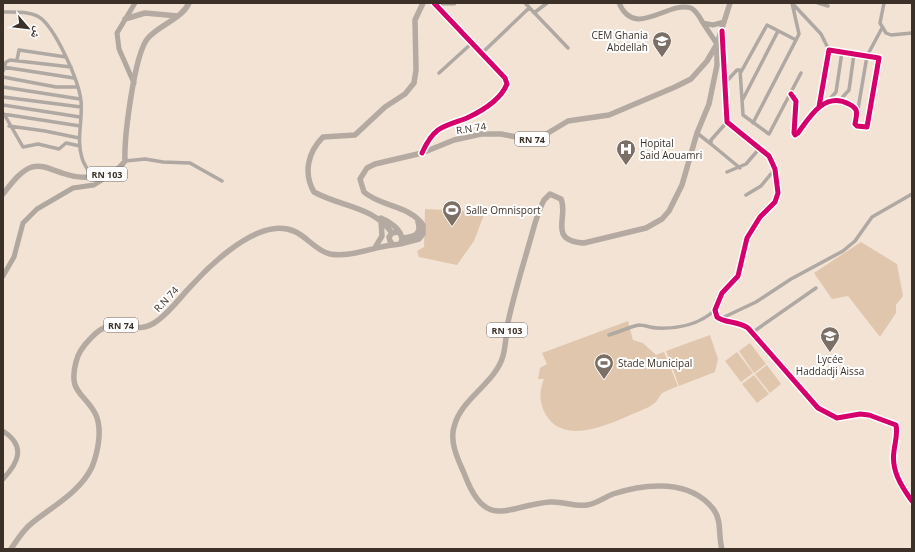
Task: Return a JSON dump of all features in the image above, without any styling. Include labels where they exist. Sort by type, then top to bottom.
[{"type":"main road","name":"RN 103","points":[[3,194],[23,172],[33,166],[44,167],[67,175],[92,177],[114,172],[124,161],[134,83],[140,53],[148,38],[184,11],[189,3]]},
{"type":"main road","points":[[402,238],[391,224],[314,192],[309,184],[307,172],[310,157],[315,145],[323,137],[355,135],[385,106],[401,98],[410,89],[416,70],[415,20],[423,3]]},
{"type":"main road","name":"R.N 74","points":[[11,549],[31,523],[76,489],[91,468],[98,445],[98,421],[95,414],[76,388],[74,370],[80,351],[96,332],[108,325],[134,328],[151,325],[171,308],[209,268],[248,238],[262,232],[274,229],[291,230],[300,234],[328,254],[347,254],[393,244],[414,242],[422,237],[424,227],[418,220],[407,212],[369,197],[364,192],[360,179],[367,168],[375,164],[422,153],[454,140],[481,134],[501,134],[534,138],[553,131],[568,121],[609,115],[691,79],[700,71],[717,44],[730,3]]},
{"type":"main road","points":[[125,19],[146,13],[178,16]]},
{"type":"main road","name":"RN 103","points":[[717,44],[717,65],[714,86],[709,104],[697,133],[677,199],[662,219],[646,228],[584,243],[574,242],[567,238],[562,229],[561,198],[550,194],[544,200],[514,296],[503,356],[492,376],[462,409],[453,427],[453,441],[468,484],[477,500],[488,509],[496,512],[506,512],[550,502],[588,505],[614,494],[630,490],[665,486],[676,487],[688,490],[698,496],[715,511],[719,520],[719,539],[722,549]]},
{"type":"main road","points":[[379,219],[390,235],[390,241],[393,244]]},
{"type":"main road","points":[[376,246],[383,232],[379,219]]},
{"type":"main road","points":[[402,238],[414,236],[418,233],[420,229],[418,220]]},
{"type":"main road","name":"R.N 74","points":[[370,249],[390,235],[398,232]]},
{"type":"main road","points":[[400,244],[402,238]]},
{"type":"street","points":[[134,83],[117,42],[117,32],[135,3]]},
{"type":"street","points":[[422,153],[430,137],[439,129],[478,112],[504,91],[507,84],[505,78],[434,3]]},
{"type":"street","points":[[440,3],[454,3]]},
{"type":"street","points":[[525,3],[568,48]]},
{"type":"street","points":[[534,13],[547,3]]},
{"type":"street","points":[[619,3],[622,10],[630,16],[638,18],[672,7],[686,6],[695,11],[717,44]]},
{"type":"street","points":[[753,123],[799,34],[792,3]]},
{"type":"street","points":[[792,3],[821,34],[829,50],[819,107]]},
{"type":"street","points":[[818,3],[828,6]]},
{"type":"street","points":[[884,3],[880,19],[882,28],[886,33],[891,35],[912,32]]},
{"type":"street","points":[[481,54],[529,8]]},
{"type":"street","points":[[3,12],[28,13],[39,17],[66,57],[71,68],[80,99],[81,108],[79,138],[82,158],[92,177]]},
{"type":"street","points":[[703,23],[713,25],[724,22]]},
{"type":"street","points":[[796,40],[767,25],[741,72],[743,115],[768,134],[801,73]]},
{"type":"street","points":[[829,50],[867,56],[877,58],[879,62],[866,127],[857,126],[856,124],[858,110],[867,56],[882,28]]},
{"type":"street","points":[[711,144],[712,140],[727,122],[722,31]]},
{"type":"street","points":[[742,100],[778,31]]},
{"type":"street","points":[[440,73],[472,44]]},
{"type":"street","points":[[17,60],[19,50],[66,57]]},
{"type":"street","points":[[828,102],[836,92],[842,52]]},
{"type":"street","points":[[840,100],[849,90],[854,54]]},
{"type":"street","points":[[71,68],[17,60],[10,60],[6,62],[3,68],[74,78]]},
{"type":"street","points":[[725,83],[737,70],[741,72]]},
{"type":"street","points":[[3,77],[56,87],[77,87]]},
{"type":"street","points":[[3,87],[80,99]]},
{"type":"street","points":[[791,94],[796,101],[795,134],[819,107],[828,102],[840,100],[858,110]]},
{"type":"street","points":[[3,97],[81,108]]},
{"type":"street","points":[[3,106],[80,117]]},
{"type":"street","points":[[3,114],[80,126]]},
{"type":"street","points":[[3,114],[22,147],[38,144],[59,149],[66,143],[80,146]]},
{"type":"street","points":[[609,335],[640,325],[667,328],[702,320],[715,310],[722,294],[738,276],[747,238],[755,223],[778,198],[775,169],[769,156],[727,122]]},
{"type":"street","points":[[9,126],[79,138]]},
{"type":"street","points":[[697,133],[740,168]]},
{"type":"street","points":[[727,172],[740,168],[746,164],[759,149]]},
{"type":"street","points":[[124,161],[145,159],[163,162],[190,163],[222,181]]},
{"type":"street","points":[[746,195],[761,186],[775,169]]},
{"type":"street","points":[[3,276],[14,257],[19,233],[23,223],[32,213],[73,188],[94,185],[114,172]]},
{"type":"street","points":[[720,319],[756,302],[791,279],[843,251],[855,241],[872,217],[912,194]]},
{"type":"street","points":[[753,332],[816,288]]},
{"type":"street","points":[[715,310],[717,317],[720,319],[740,322],[753,332],[818,408],[837,418],[860,414],[869,415],[896,426],[897,437],[893,460],[899,481],[912,501]]},
{"type":"street","points":[[3,431],[15,442],[18,450],[17,460],[3,479]]},
{"type":"shaded area","name":"Salle Omnisport","points":[[425,209],[485,212],[474,241],[457,265],[419,257],[417,251],[424,247]]},
{"type":"shaded area","points":[[861,242],[897,264],[903,296],[896,305],[896,313],[880,337],[848,296],[832,299],[814,273]]},
{"type":"shaded area","name":"Stade Municipal","points":[[628,321],[633,340],[643,343],[656,355],[664,352],[678,386],[662,393],[656,402],[649,407],[610,424],[580,431],[567,430],[555,425],[546,415],[541,402],[541,388],[544,379],[538,379],[540,368],[547,364],[542,353]]},
{"type":"shaded area","points":[[710,335],[718,359],[715,372],[679,386],[666,351]]},
{"type":"shaded area","points":[[750,343],[766,364],[754,373],[739,351]]},
{"type":"shaded area","points":[[737,352],[753,373],[741,382],[725,361]]},
{"type":"shaded area","points":[[767,365],[781,384],[770,393],[755,374]]},
{"type":"shaded area","points":[[754,375],[769,394],[757,403],[742,384]]},
{"type":"cycle path","points":[[422,153],[428,140],[438,130],[479,112],[496,100],[507,84],[505,78],[434,3]]},
{"type":"cycle path","points":[[722,31],[727,122],[769,156],[775,169],[778,193],[775,202],[760,217],[747,238],[738,276],[722,293],[715,310],[717,317],[748,328],[818,408],[837,418],[860,414],[869,415],[896,425],[897,432],[893,458],[895,471],[904,490],[912,501]]},
{"type":"cycle path","points":[[791,94],[796,101],[795,135],[819,107],[825,103],[833,101],[840,101],[852,106],[856,110],[855,124],[857,126],[867,127],[879,58],[829,50],[819,107]]},
{"type":"place","name":"CEM Ghania Abdellah","points":[[662,58]]},
{"type":"place","name":"Hopital Said Aouamri","points":[[626,166]]},
{"type":"place","name":"Salle Omnisport","points":[[452,227]]},
{"type":"place","name":"Lycée Haddadji Aissa","points":[[830,353]]},
{"type":"place","name":"Stade Municipal","points":[[604,380]]}]
